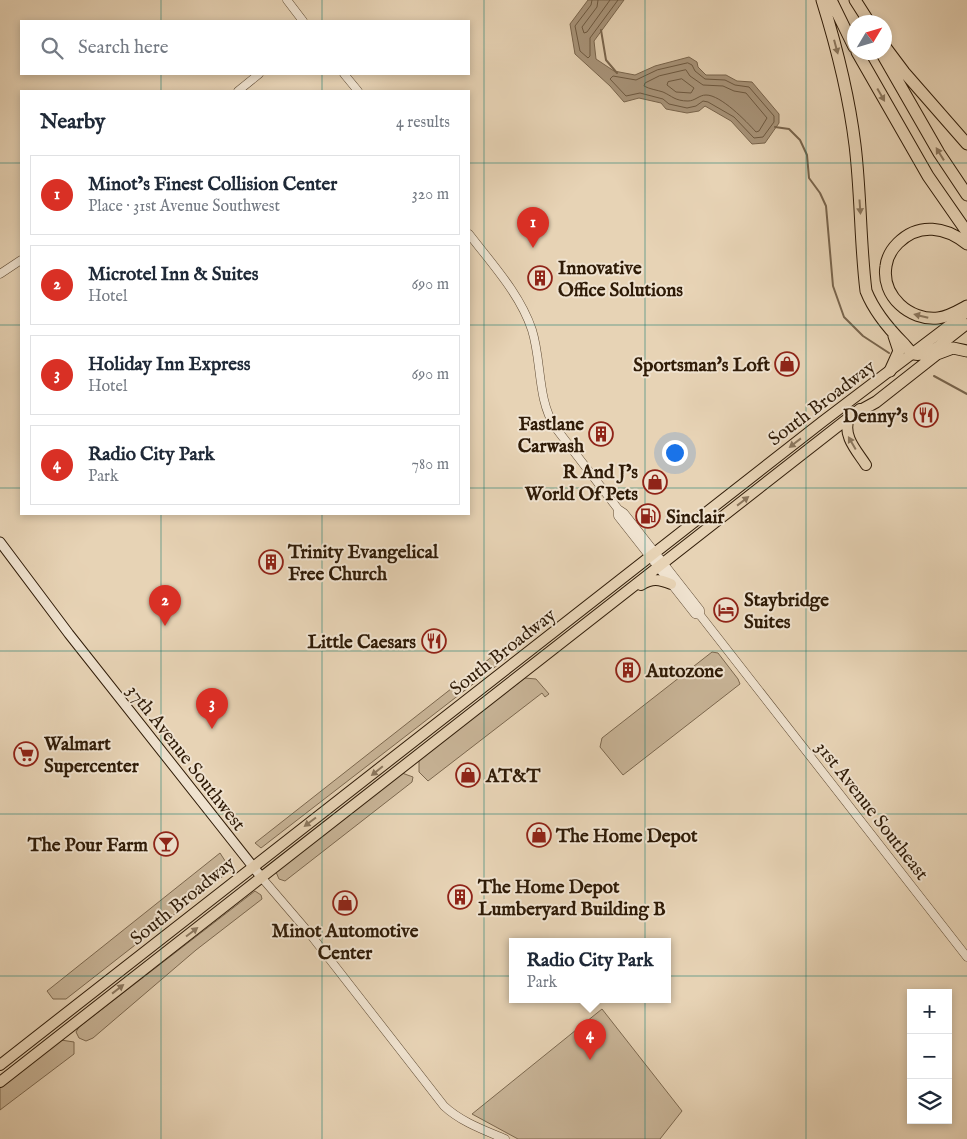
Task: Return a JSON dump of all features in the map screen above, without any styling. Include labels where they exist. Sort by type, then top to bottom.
[{"type":"highway","points":[[822,0],[840,60],[851,116],[857,164],[866,291],[870,302],[892,332],[913,353],[921,354],[937,348]]},
{"type":"highway","points":[[831,0],[847,33]]},
{"type":"highway","points":[[855,0],[864,15]]},
{"type":"highway","points":[[892,56],[967,144]]},
{"type":"highway","points":[[862,60],[928,176],[967,232]]},
{"type":"highway","points":[[886,60],[939,153],[967,195]]},
{"type":"highway","points":[[967,244],[948,232],[934,229],[917,230],[905,236],[895,246],[889,255],[885,271],[888,286],[894,298],[908,312],[924,317],[938,318],[967,306]]},
{"type":"highway","name":"South Broadway","points":[[0,1082],[618,598],[656,560],[724,499],[967,312]]},
{"type":"highway","name":"South Broadway","points":[[59,1020],[613,586],[656,560],[852,415],[967,324]]},
{"type":"highway","points":[[890,372],[899,351],[892,332]]},
{"type":"highway","points":[[866,465],[849,440],[846,425],[852,415],[876,402],[937,354],[953,348],[967,351]]},
{"type":"highway","points":[[579,629],[605,602],[656,560]]},
{"type":"highway","points":[[618,598],[626,596],[648,580],[656,579],[671,584]]},
{"type":"highway","points":[[533,665],[530,658],[532,655],[576,622],[613,586]]},
{"type":"highway","points":[[453,727],[482,696],[522,664],[524,660],[522,657]]},
{"type":"highway","points":[[408,763],[404,757],[408,752],[452,719],[477,693]]},
{"type":"highway","points":[[66,1030],[66,1022],[95,998],[117,974]]},
{"type":"highway","points":[[0,1065],[59,1020]]},
{"type":"highway","points":[[0,1074],[59,1026],[59,1020]]},
{"type":"main road","name":"37th Avenue Southwest","points":[[0,542],[262,878]]},
{"type":"street","points":[[286,0],[302,20]]},
{"type":"street","points":[[239,90],[259,75]]},
{"type":"street","points":[[345,75],[357,90]]},
{"type":"street","points":[[470,235],[506,282],[525,314],[536,344],[541,382],[549,418],[618,509],[624,513],[671,584],[695,614],[700,615],[700,610],[656,560]]},
{"type":"street","points":[[0,274],[20,261]]},
{"type":"street","name":"31st Avenue Southeast","points":[[700,615],[967,957]]},
{"type":"street","name":"37th Avenue Southwest","points":[[262,878],[310,934],[444,1106],[451,1113],[469,1123],[505,1139]]},
{"type":"shaded area","points":[[503,648],[508,657],[261,848],[255,843]]},
{"type":"shaded area","points":[[712,652],[718,653],[740,684],[623,775],[600,747],[602,738]]},
{"type":"shaded area","points":[[525,678],[536,679],[549,694],[545,697],[542,693],[428,781],[419,772],[419,759]]},
{"type":"shaded area","points":[[402,773],[413,777],[412,782],[285,881],[279,879],[276,872]]},
{"type":"shaded area","points":[[220,853],[231,870],[66,999],[53,999],[47,991]]},
{"type":"shaded area","points":[[255,891],[261,895],[262,899],[196,950],[93,1038],[86,1041],[79,1038],[76,1032],[79,1027]]},
{"type":"shaded area","points":[[602,1009],[682,1111],[660,1139],[518,1139],[472,1114]]},
{"type":"shaded area","points":[[61,1040],[74,1042],[74,1054],[0,1110],[0,1087]]},
{"type":"water","points":[[588,0],[624,0],[594,41],[596,59],[614,71],[635,75],[655,66],[689,57],[697,62],[698,67],[706,75],[726,75],[737,81],[752,82],[779,114],[779,123],[765,143],[752,144],[731,121],[705,106],[699,111],[687,113],[666,109],[661,103],[639,98],[624,102],[610,86],[575,54],[570,24]]},
{"type":"waterway","points":[[601,30],[606,60],[617,73]]},
{"type":"waterway","points":[[775,127],[789,129],[800,140],[807,155],[809,178],[820,193],[826,206],[833,286],[844,317],[863,336],[889,353]]},
{"type":"waterway","points":[[934,376],[967,394]]},
{"type":"place","name":"Minot’s Finest Collision Center","points":[[533,248]]},
{"type":"place","name":"Innovative Office Solutions","points":[[540,278]]},
{"type":"place","name":"Sportsman's Loft","points":[[787,364]]},
{"type":"place","name":"Denny's","points":[[926,415]]},
{"type":"place","name":"Fastlane Carwash","points":[[601,434]]},
{"type":"place","name":"R And J’s World Of Pets","points":[[655,482]]},
{"type":"place","name":"Sinclair","points":[[648,516]]},
{"type":"place","name":"Trinity Evangelical Free Church","points":[[271,562]]},
{"type":"place","name":"Staybridge Suites","points":[[726,610]]},
{"type":"place","name":"Microtel Inn & Suites","points":[[165,626]]},
{"type":"place","name":"Little Caesars","points":[[434,641]]},
{"type":"place","name":"Autozone","points":[[628,670]]},
{"type":"place","name":"Holiday Inn Express","points":[[212,729]]},
{"type":"place","name":"Walmart Supercenter","points":[[26,754]]},
{"type":"place","name":"AT&T","points":[[468,775]]},
{"type":"place","name":"The Home Depot","points":[[539,835]]},
{"type":"place","name":"The Pour Farm","points":[[166,844]]},
{"type":"place","name":"The Home Depot Lumberyard Building B","points":[[460,897]]},
{"type":"place","name":"Minot Automotive Center","points":[[345,903]]},
{"type":"place","name":"Radio City Park","points":[[590,1060]]}]
